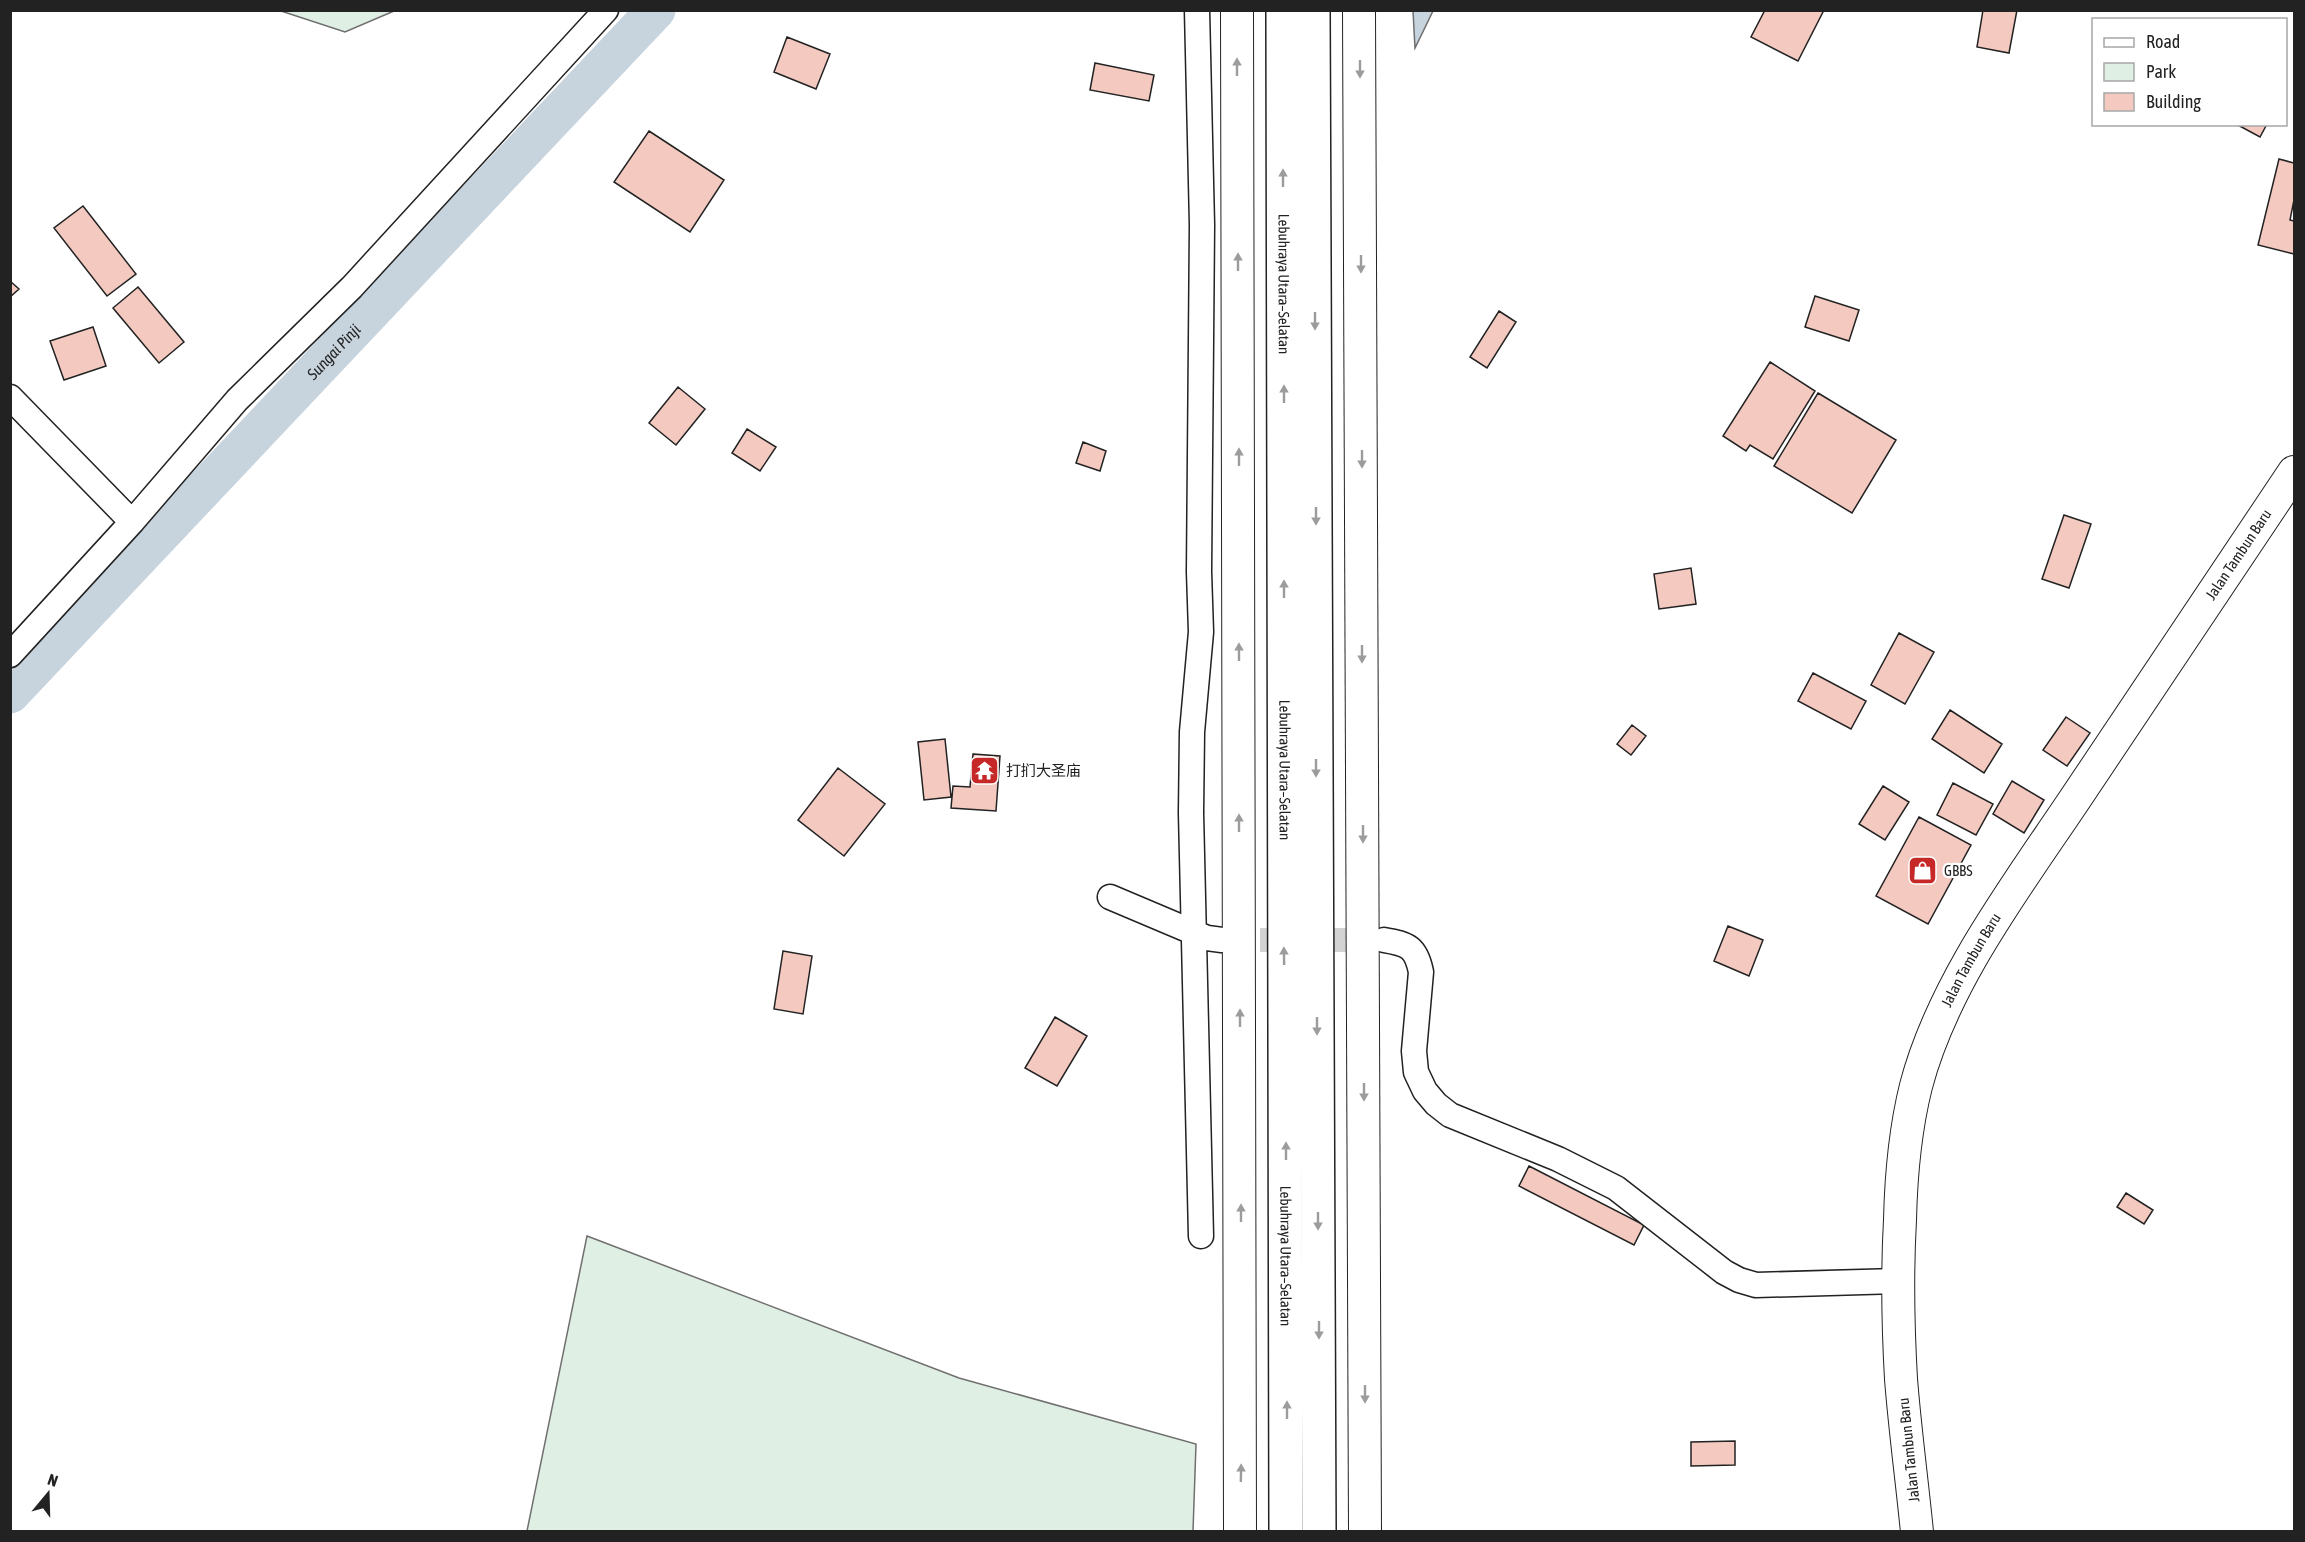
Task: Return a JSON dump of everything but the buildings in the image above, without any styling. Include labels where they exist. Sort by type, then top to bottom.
[{"type":"highway","name":"Lebuhraya Utara–Selatan","points":[[1283,10],[1286,1532]]},
{"type":"highway","name":"Lebuhraya Utara–Selatan","points":[[1313,10],[1318,1532]]},
{"type":"main road","points":[[1237,10],[1240,1532]]},
{"type":"main road","points":[[1359,10],[1365,1532]]},
{"type":"main road","name":"Jalan Tambun Baru","points":[[1917,1532],[1901,1383],[1898,1281],[1902,1168],[1916,1086],[1928,1050],[1950,999],[2007,900],[2295,472]]},
{"type":"street","points":[[10,654],[132,522],[237,400],[360,278],[606,10]]},
{"type":"street","points":[[1197,10],[1202,225],[1199,572],[1201,633],[1192,732],[1192,932],[1201,1236]]},
{"type":"street","points":[[10,397],[132,522]]},
{"type":"street","points":[[1110,897],[1207,938],[1222,940]]},
{"type":"street","points":[[1384,940],[1401,943],[1413,950],[1419,960],[1421,972],[1414,1051],[1416,1072],[1425,1091],[1450,1115],[1557,1159],[1616,1188],[1724,1272],[1739,1280],[1756,1285],[1898,1281]]},
{"type":"green space","points":[[281,11],[394,11],[345,32]]},
{"type":"green space","points":[[587,1236],[959,1378],[1196,1444],[1193,1531],[527,1531]]},
{"type":"shaded area","points":[[1413,11],[1433,11],[1415,48]]},
{"type":"waterway","name":"Sungai Pinji","points":[[10,694],[656,10]]},
{"type":"tunnel","points":[[1224,940],[1378,940]]},
{"type":"place","name":"打扪大圣庙","points":[[985,771]]},
{"type":"place","name":"GBBS","points":[[1923,871]]}]
